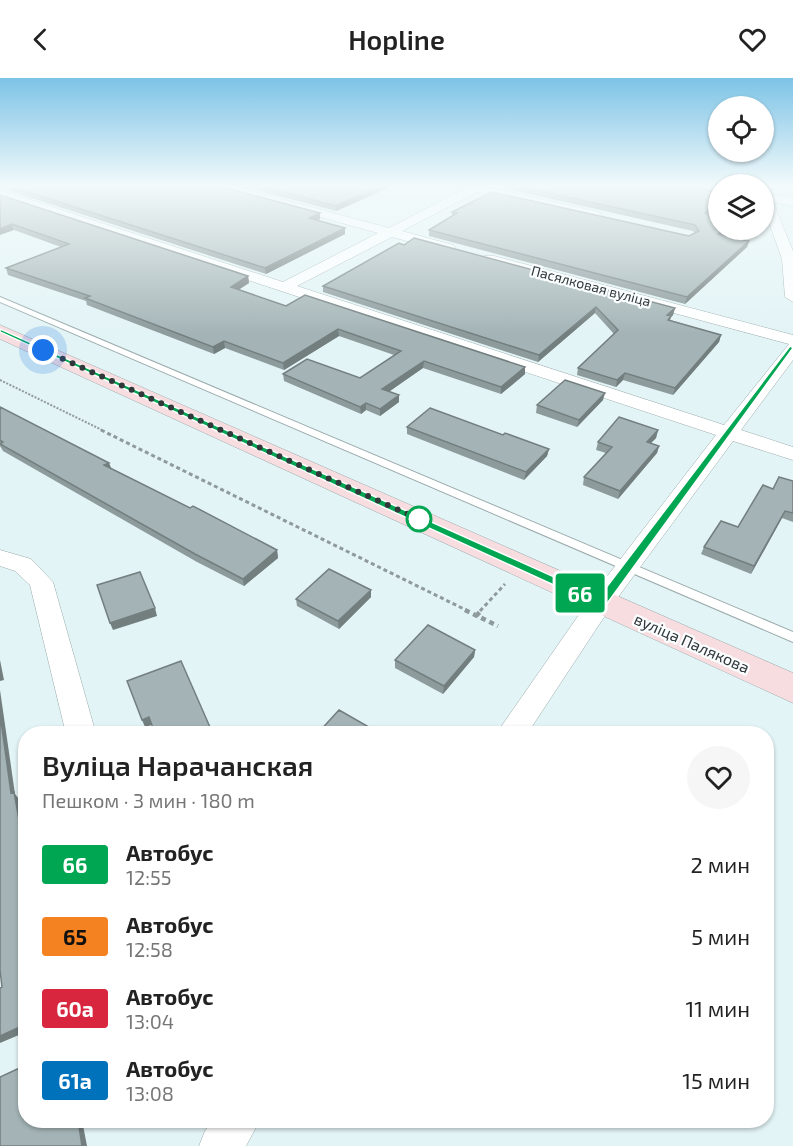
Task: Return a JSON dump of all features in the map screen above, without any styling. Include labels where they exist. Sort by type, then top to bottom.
[{"type":"street","points":[[125,235],[793,454]]},
{"type":"street","points":[[284,287],[385,235]]},
{"type":"street","name":"Пасялковая вуліца","points":[[401,235],[793,340]]},
{"type":"street","points":[[780,235],[789,259],[793,297]]},
{"type":"street","name":"вуліца Палякова","points":[[0,331],[793,689]]},
{"type":"street","points":[[516,726],[628,567],[793,348]]},
{"type":"street","points":[[0,558],[23,565],[41,582],[79,726]]},
{"type":"street","points":[[220,1146],[233,1128]]},
{"type":"lane","points":[[0,299],[793,637]]},
{"type":"path","points":[[0,380],[498,626]]},
{"type":"path","points":[[476,616],[506,583]]},
{"type":"building","points":[[43,235],[122,235],[248,276],[231,287],[286,306],[305,295],[525,367],[501,387],[424,361],[382,389],[399,395],[380,409],[366,403],[360,407],[283,374],[307,359],[360,378],[401,351],[338,329],[283,363],[224,341],[213,347],[85,298],[90,296],[6,268],[69,244]]},
{"type":"building","points":[[162,235],[331,235],[265,268]]},
{"type":"building","points":[[448,235],[708,235],[708,240],[749,241],[687,297]]},
{"type":"building","points":[[414,238],[675,308],[667,315],[671,316],[668,320],[721,335],[675,388],[625,373],[617,380],[578,368],[618,330],[596,307],[539,355],[323,286],[399,243],[404,245]]},
{"type":"building","points":[[565,380],[605,393],[579,420],[537,405]]},
{"type":"building","points":[[0,407],[109,463],[104,465],[190,508],[193,506],[277,550],[243,579],[0,444],[3,442],[0,440]]},
{"type":"building","points":[[430,408],[549,449],[526,472],[407,427]]},
{"type":"building","points":[[619,417],[658,430],[647,442],[659,446],[620,491],[584,477],[612,447],[598,442]]},
{"type":"building","points":[[779,477],[793,481],[793,513],[785,511],[754,566],[704,547],[721,521],[738,527],[763,485],[773,489]]},
{"type":"building","points":[[329,569],[371,590],[338,621],[296,599]]},
{"type":"building","points":[[140,572],[155,608],[110,623],[97,585]]},
{"type":"building","points":[[428,625],[475,650],[444,686],[395,660]]},
{"type":"building","points":[[181,661],[209,726],[152,726],[149,717],[142,720],[127,681]]},
{"type":"building","points":[[339,710],[367,726],[324,726]]},
{"type":"building","points":[[0,714],[11,793],[14,792],[18,814],[18,1028],[0,1036],[0,988],[2,987],[0,970]]},
{"type":"building","points":[[18,1069],[18,1128],[79,1128],[82,1146],[0,1146],[0,1077]]},
{"type":"bus line","name":"66","points":[[0,331],[602,603],[793,348]]},
{"type":"route","points":[[43,350],[419,519]]}]
